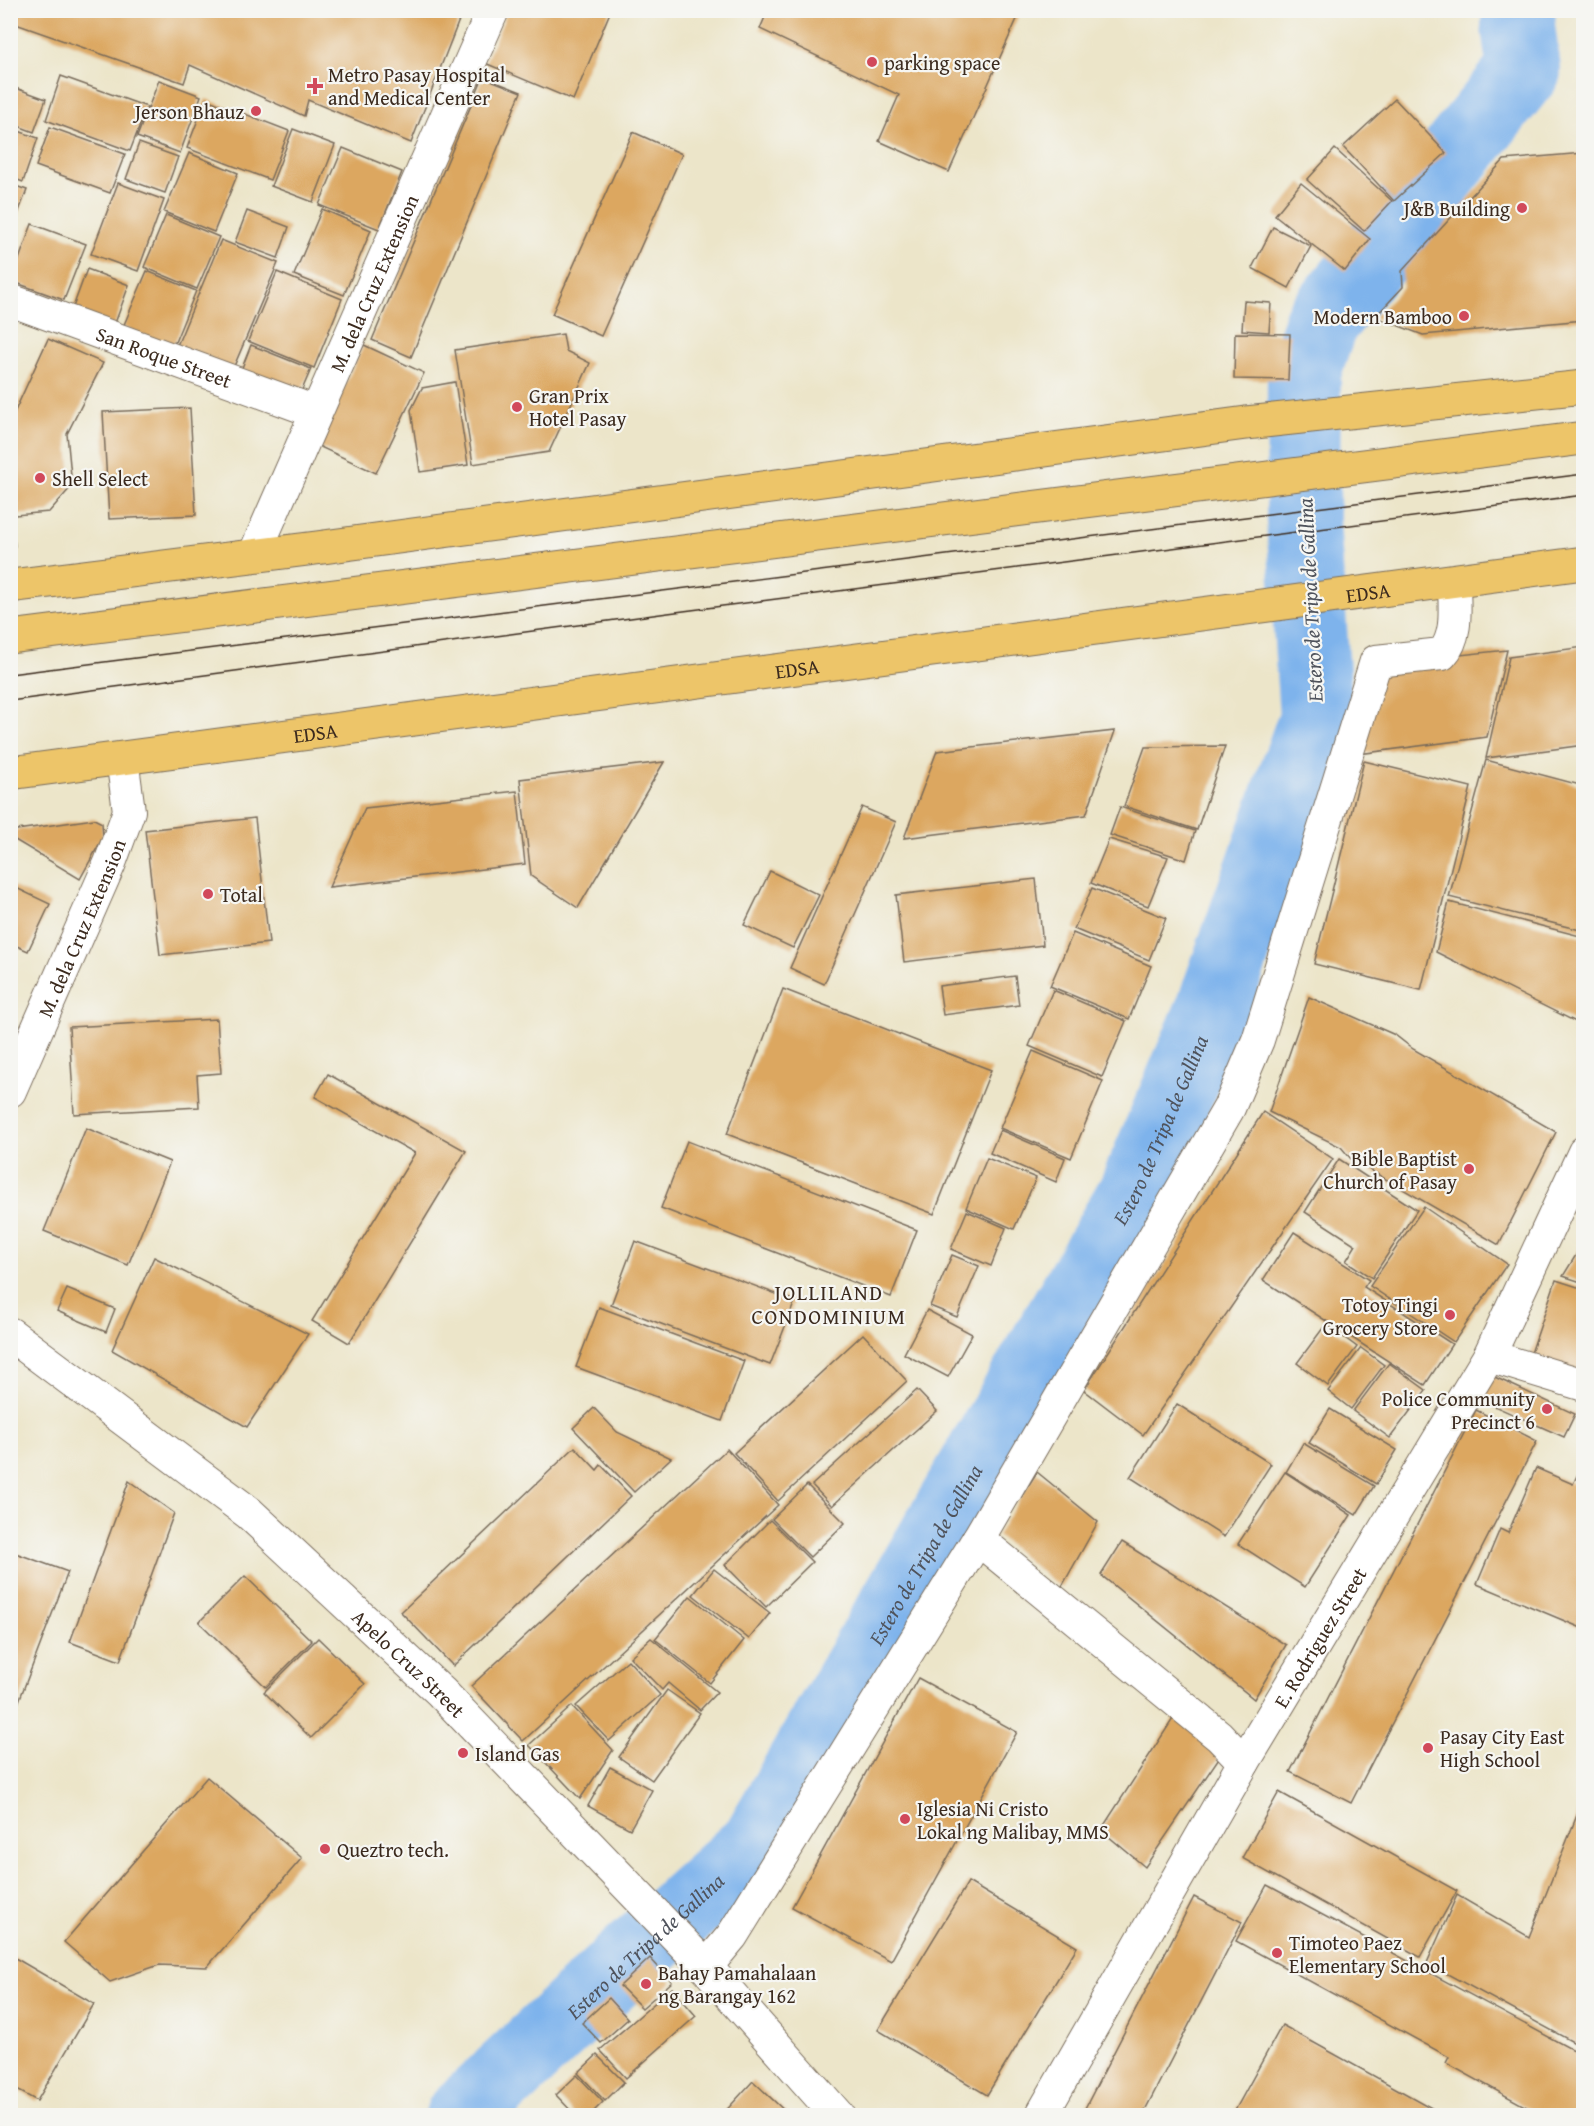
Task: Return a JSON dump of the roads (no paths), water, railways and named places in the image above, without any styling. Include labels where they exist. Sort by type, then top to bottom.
[{"type":"highway","points":[[10,585],[254,555],[1246,423],[1584,387]]},
{"type":"highway","points":[[10,637],[1584,438]]},
{"type":"highway","name":"EDSA","points":[[10,773],[1441,584],[1584,563]]},
{"type":"street","name":"M. dela Cruz Extension","points":[[254,555],[492,10]]},
{"type":"street","name":"San Roque Street","points":[[10,300],[316,412]]},
{"type":"street","points":[[706,1967],[732,1936],[978,1539],[1229,1108],[1258,1040],[1376,661],[1442,654],[1447,649],[1455,625],[1441,584]]},
{"type":"street","name":"M. dela Cruz Extension","points":[[10,1091],[110,863],[129,811],[122,758]]},
{"type":"street","name":"E. Rodriguez Street","points":[[1041,2115],[1244,1762],[1490,1356],[1584,1152]]},
{"type":"street","name":"Apelo Cruz Street","points":[[10,1334],[249,1513],[441,1692],[706,1967],[838,2115]]},
{"type":"street","points":[[1490,1356],[1584,1385]]},
{"type":"street","points":[[978,1539],[1219,1736],[1244,1762]]},
{"type":"waterway","name":"Estero de Tripa de Gallina","points":[[462,2116],[628,1960],[757,1844],[1134,1194],[1212,1011],[1316,717],[1303,520],[1304,372],[1321,322],[1524,70],[1518,26],[1519,10]]},
{"type":"tram line","points":[[10,674],[1584,474]]},
{"type":"tram line","points":[[10,701],[668,613],[1584,495]]},
{"type":"place","name":"parking space","points":[[872,62]]},
{"type":"place","name":"Metro Pasay Hospital and Medical Center","points":[[315,86]]},
{"type":"place","name":"Jerson Bhauz","points":[[256,111]]},
{"type":"place","name":"J&B Building","points":[[1522,208]]},
{"type":"place","name":"Modern Bamboo","points":[[1464,316]]},
{"type":"place","name":"Gran Prix Hotel Pasay","points":[[517,407]]},
{"type":"place","name":"Shell Select","points":[[40,478]]},
{"type":"place","name":"Total","points":[[208,894]]},
{"type":"place","name":"Bible Baptist Church of Pasay","points":[[1469,1169]]},
{"type":"place","name":"Totoy Tingi Grocery Store","points":[[1450,1315]]},
{"type":"place","name":"Police Community Precinct 6","points":[[1547,1409]]},
{"type":"place","name":"Pasay City East High School","points":[[1428,1748]]},
{"type":"place","name":"Island Gas","points":[[463,1753]]},
{"type":"place","name":"Iglesia Ni Cristo Lokal ng Malibay, MMS","points":[[905,1819]]},
{"type":"place","name":"Queztro tech.","points":[[325,1849]]},
{"type":"place","name":"Timoteo Paez Elementary School","points":[[1277,1953]]},
{"type":"place","name":"Bahay Pamahalaan ng Barangay 162","points":[[646,1984]]},
{"type":"district","name":"JOLLILAND CONDOMINIUM","points":[[829,1304]]}]
